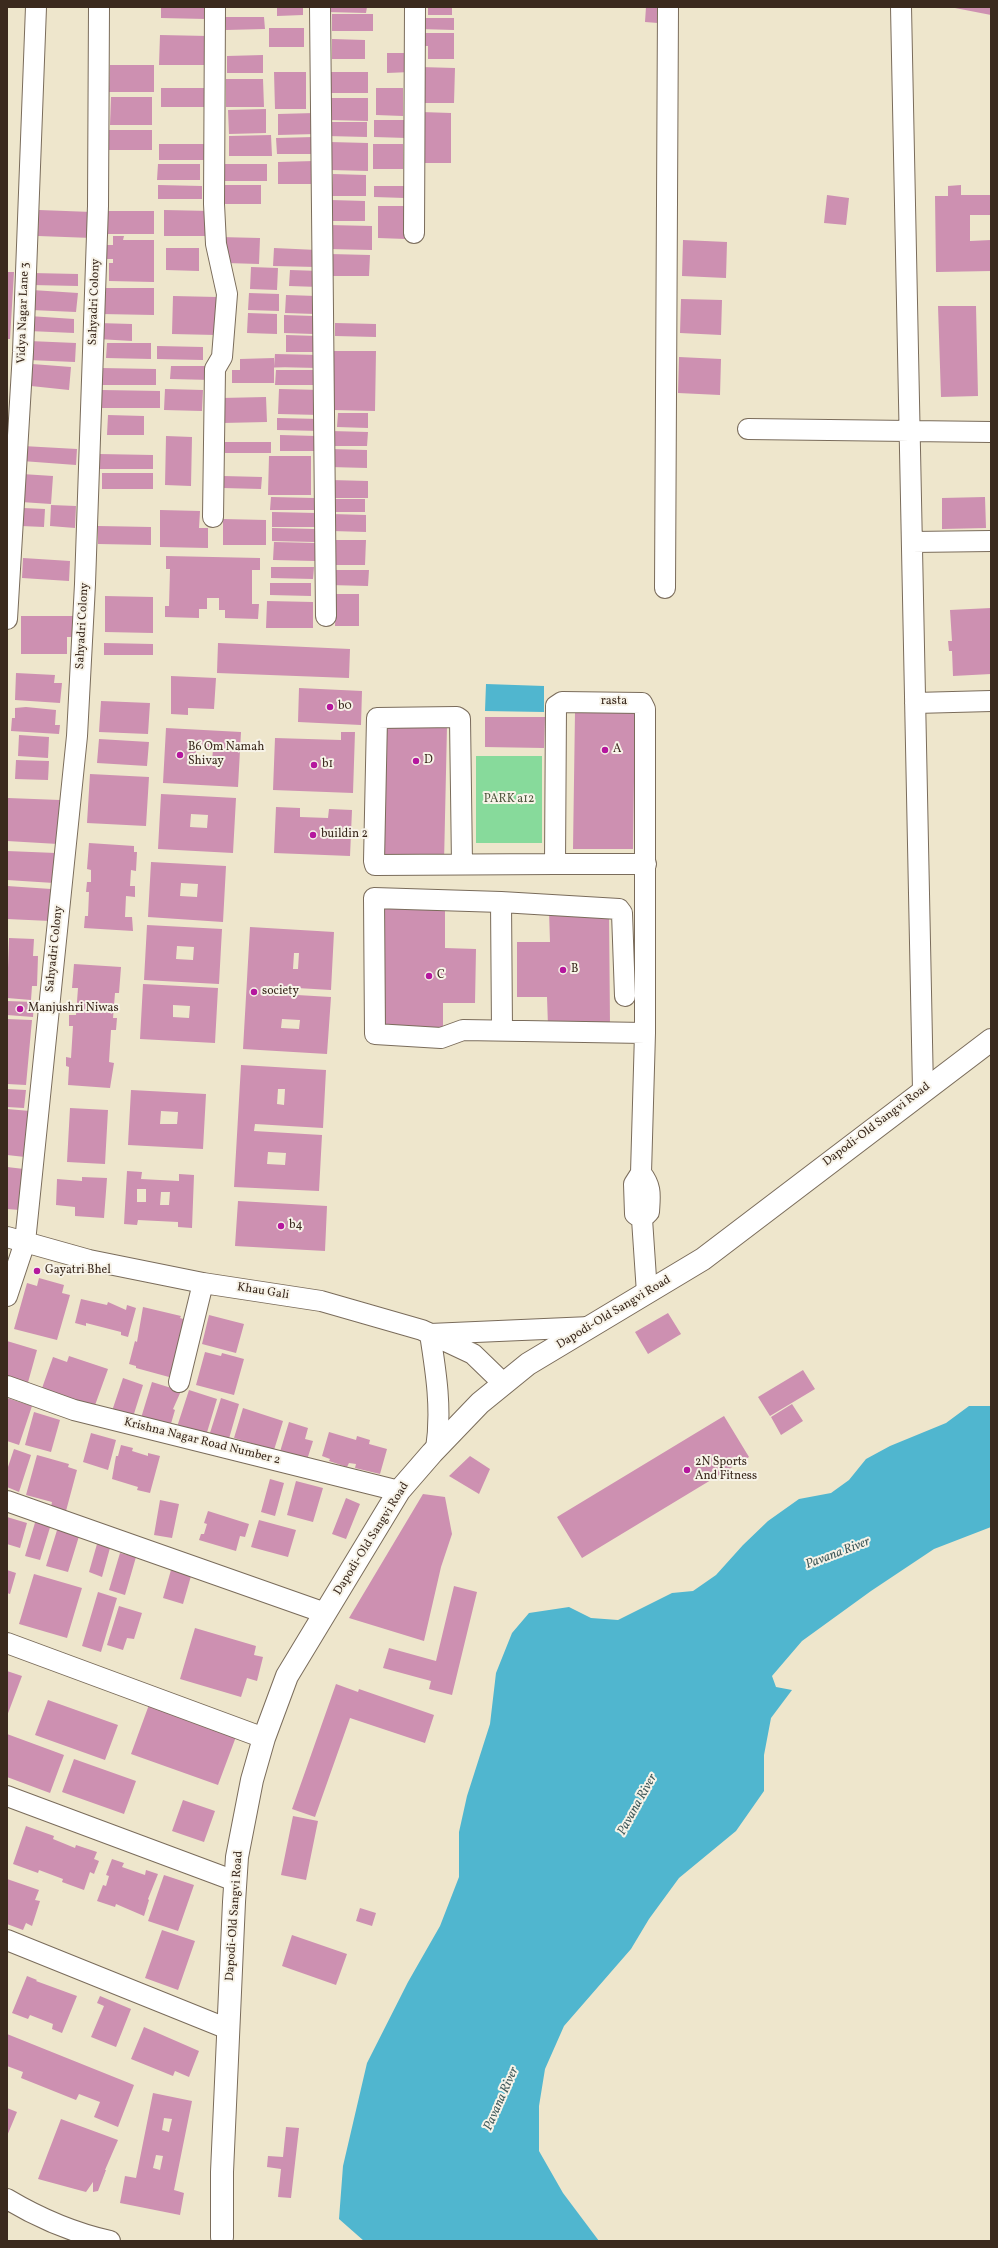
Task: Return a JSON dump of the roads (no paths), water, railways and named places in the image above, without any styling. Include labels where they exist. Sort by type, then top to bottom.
[{"type":"street","name":"Vidya Nagar Lane 3","points":[[7,619],[23,352],[36,7]]},
{"type":"street","name":"Sahyadri Colony","points":[[7,1296],[16,1239],[77,729],[85,584],[98,213],[99,7]]},
{"type":"street","points":[[213,518],[215,369],[222,357],[227,294],[216,244],[214,204],[215,7]]},
{"type":"street","points":[[320,7],[326,616]]},
{"type":"street","points":[[414,233],[415,7]]},
{"type":"street","points":[[665,588],[668,7]]},
{"type":"street","points":[[901,7],[923,1090]]},
{"type":"street","points":[[748,429],[991,432]]},
{"type":"street","points":[[912,542],[991,540]]},
{"type":"street","points":[[915,703],[991,701]]},
{"type":"street","name":"rasta","points":[[556,864],[556,706],[562,702],[639,702],[644,705],[646,864],[645,1033],[641,1173],[649,1184],[650,1201],[649,1212],[642,1219],[647,1293]]},
{"type":"street","points":[[462,864],[460,719],[457,717],[379,717],[377,720],[374,863],[378,866],[462,864],[646,864]]},
{"type":"street","points":[[625,996],[622,913],[619,909],[375,897],[372,901],[375,1034],[441,1038],[458,1031],[502,1030],[645,1033]]},
{"type":"street","points":[[501,902],[502,1030]]},
{"type":"street","name":"Dapodi-Old Sangvi Road","points":[[222,2240],[222,2172],[235,1881],[237,1857],[246,1807],[264,1738],[287,1676],[399,1491],[436,1449],[480,1403],[528,1364],[703,1259],[923,1090],[991,1040]]},
{"type":"street","name":"Khau Gali","points":[[16,1239],[88,1260],[203,1283],[321,1301],[430,1334],[473,1354],[504,1384]]},
{"type":"street","points":[[179,1382],[203,1283]]},
{"type":"street","points":[[436,1449],[439,1429],[439,1407],[430,1334],[590,1328]]},
{"type":"street","name":"Krishna Nagar Road Number 2","points":[[7,1386],[74,1410],[399,1491]]},
{"type":"street","points":[[7,1501],[325,1613]]},
{"type":"street","points":[[7,1643],[264,1738]]},
{"type":"street","points":[[7,1796],[235,1881]]},
{"type":"street","points":[[7,1940],[228,2028]]},
{"type":"street","points":[[7,2199],[24,2209],[86,2236],[110,2241]]},
{"type":"water","points":[[486,684],[544,686],[544,712],[485,711]]},
{"type":"water","name":"Pavana River","points":[[969,1406],[991,1406],[991,1527],[934,1549],[871,1591],[802,1641],[772,1676],[776,1687],[792,1690],[771,1718],[764,1755],[764,1791],[736,1831],[679,1878],[649,1919],[631,1949],[564,2026],[545,2069],[539,2106],[539,2151],[563,2193],[599,2241],[364,2241],[339,2219],[343,2166],[367,2063],[408,1982],[440,1926],[459,1877],[459,1832],[467,1796],[490,1724],[496,1673],[512,1633],[529,1613],[569,1607],[591,1618],[618,1620],[672,1593],[693,1591],[716,1575],[743,1545],[768,1521],[799,1499],[831,1493],[849,1480],[866,1459],[890,1446],[946,1423]]},
{"type":"place","name":"b0","points":[[330,707]]},
{"type":"place","name":"A","points":[[605,750]]},
{"type":"place","name":"B6 Om Namah Shivay","points":[[180,755]]},
{"type":"place","name":"D","points":[[416,761]]},
{"type":"place","name":"b1","points":[[314,765]]},
{"type":"place","name":"buildin 2","points":[[313,835]]},
{"type":"place","name":"B","points":[[563,970]]},
{"type":"place","name":"C","points":[[429,976]]},
{"type":"place","name":"society","points":[[254,992]]},
{"type":"place","name":"Manjushri Niwas","points":[[20,1009]]},
{"type":"place","name":"b4","points":[[281,1226]]},
{"type":"place","name":"Gayatri Bhel","points":[[37,1271]]},
{"type":"place","name":"2N Sports And Fitness","points":[[687,1470]]},
{"type":"park label","name":"PARK a12","points":[[509,800]]}]
